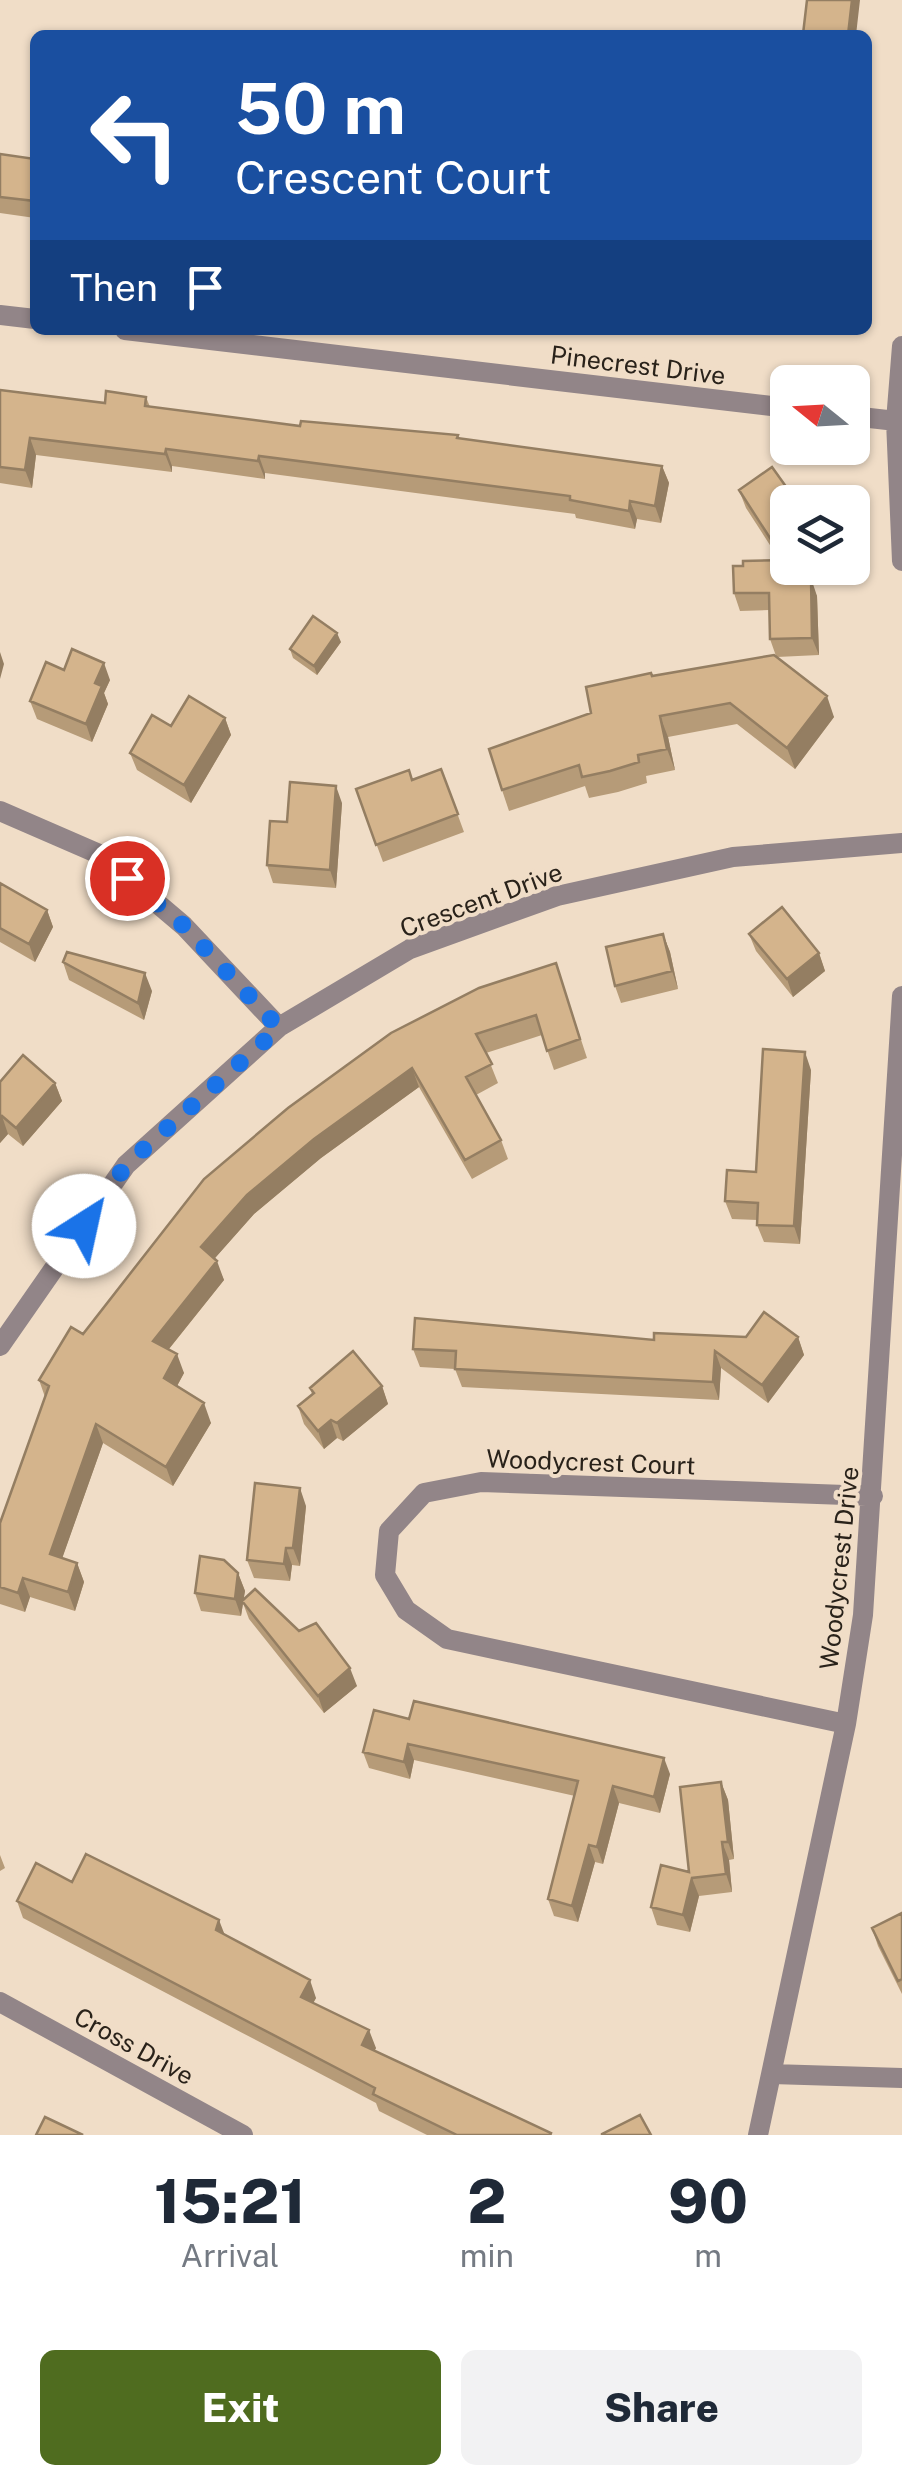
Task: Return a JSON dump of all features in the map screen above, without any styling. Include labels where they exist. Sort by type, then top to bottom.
[{"type":"street","points":[[0,315],[30,318]]},
{"type":"street","name":"Pinecrest Drive","points":[[168,335],[770,406]]},
{"type":"street","points":[[902,346],[896,421],[902,561]]},
{"type":"street","points":[[870,418],[896,421]]},
{"type":"street","points":[[0,812],[99,854],[184,926],[279,1028]]},
{"type":"street","name":"Crescent Drive","points":[[0,1346],[126,1165],[279,1028],[410,949],[557,896],[733,857],[902,843]]},
{"type":"street","name":"Woodycrest Drive","points":[[758,2135],[846,1724],[873,1496],[902,996]]},
{"type":"street","name":"Woodycrest Court","points":[[846,1724],[447,1639],[406,1610],[385,1575],[389,1531],[424,1493],[482,1482],[873,1496]]},
{"type":"street","name":"Cross Drive","points":[[0,2002],[243,2135]]},
{"type":"street","points":[[772,2074],[902,2078]]},
{"type":"building","points":[[807,0],[852,0],[849,30],[803,30]]},
{"type":"building","points":[[0,154],[30,158],[30,200],[0,197]]},
{"type":"building","points":[[0,390],[105,403],[106,391],[146,397],[145,406],[300,426],[301,421],[458,435],[457,438],[662,466],[655,506],[630,501],[629,511],[570,500],[570,496],[259,456],[258,461],[166,449],[165,454],[30,438],[25,470],[0,467]]},
{"type":"building","points":[[772,467],[785,485],[770,485],[770,538],[739,490]]},
{"type":"building","points":[[770,560],[770,585],[811,585],[812,638],[770,639],[769,593],[734,593],[733,566],[743,566],[743,561]]},
{"type":"building","points":[[313,616],[337,633],[314,666],[290,649]]},
{"type":"building","points":[[72,649],[104,663],[95,683],[102,686],[86,724],[30,701],[46,662],[64,670]]},
{"type":"building","points":[[774,655],[827,696],[787,748],[730,703],[660,716],[667,749],[638,755],[639,762],[582,777],[579,765],[502,790],[489,749],[591,713],[586,687]]},
{"type":"building","points":[[189,696],[225,718],[184,785],[130,753],[152,715],[171,726]]},
{"type":"building","points":[[441,769],[458,814],[376,845],[356,789],[409,770],[412,780]]},
{"type":"building","points":[[290,782],[336,786],[330,870],[267,865],[270,821],[287,822]]},
{"type":"building","points":[[0,883],[47,910],[29,944],[0,928]]},
{"type":"building","points":[[782,907],[819,953],[787,979],[749,934]]},
{"type":"building","points":[[663,934],[672,971],[615,986],[606,947]]},
{"type":"building","points":[[67,952],[145,973],[138,1003],[63,962]]},
{"type":"building","points":[[556,963],[580,1039],[547,1051],[536,1015],[476,1034],[492,1064],[466,1077],[501,1140],[465,1160],[412,1068],[314,1139],[247,1195],[201,1247],[217,1261],[153,1341],[177,1354],[164,1378],[204,1403],[166,1467],[96,1424],[50,1554],[77,1563],[68,1592],[23,1578],[18,1593],[0,1587],[0,1523],[49,1386],[39,1380],[71,1327],[83,1334],[204,1179],[288,1108],[391,1033],[479,988]]},
{"type":"building","points":[[763,1049],[805,1052],[794,1226],[757,1225],[758,1203],[725,1201],[727,1170],[756,1172]]},
{"type":"building","points":[[23,1055],[55,1083],[16,1128],[0,1118],[0,1082]]},
{"type":"building","points":[[764,1312],[798,1337],[762,1385],[715,1351],[713,1382],[455,1369],[456,1351],[413,1349],[415,1318],[654,1340],[654,1333],[746,1337]]},
{"type":"building","points":[[353,1351],[382,1386],[337,1423],[331,1420],[318,1431],[298,1406],[314,1393],[310,1388]]},
{"type":"building","points":[[255,1483],[300,1488],[293,1548],[286,1548],[284,1564],[247,1560]]},
{"type":"building","points":[[200,1556],[224,1560],[238,1573],[235,1599],[195,1593]]},
{"type":"building","points":[[255,1589],[299,1631],[316,1623],[350,1668],[318,1696],[242,1601]]},
{"type":"building","points":[[414,1701],[664,1758],[654,1797],[613,1786],[597,1847],[589,1845],[572,1906],[548,1899],[578,1781],[408,1744],[404,1762],[363,1752],[374,1710],[409,1719]]},
{"type":"building","points":[[721,1782],[728,1842],[722,1842],[726,1874],[692,1878],[683,1915],[651,1907],[661,1865],[689,1872],[680,1787]]},
{"type":"building","points":[[86,1854],[219,1920],[216,1930],[310,1980],[301,1997],[369,2030],[362,2045],[550,2135],[457,2135],[373,2094],[375,2088],[17,1901],[36,1863],[72,1882]]},
{"type":"building","points":[[902,1913],[902,1979],[898,1981],[872,1928]]},
{"type":"building","points":[[640,2115],[651,2135],[602,2135],[602,2134]]},
{"type":"building","points":[[45,2117],[83,2135],[36,2135]]},
{"type":"route","points":[[84,1226],[126,1165],[279,1028],[184,926],[127,878]]}]
